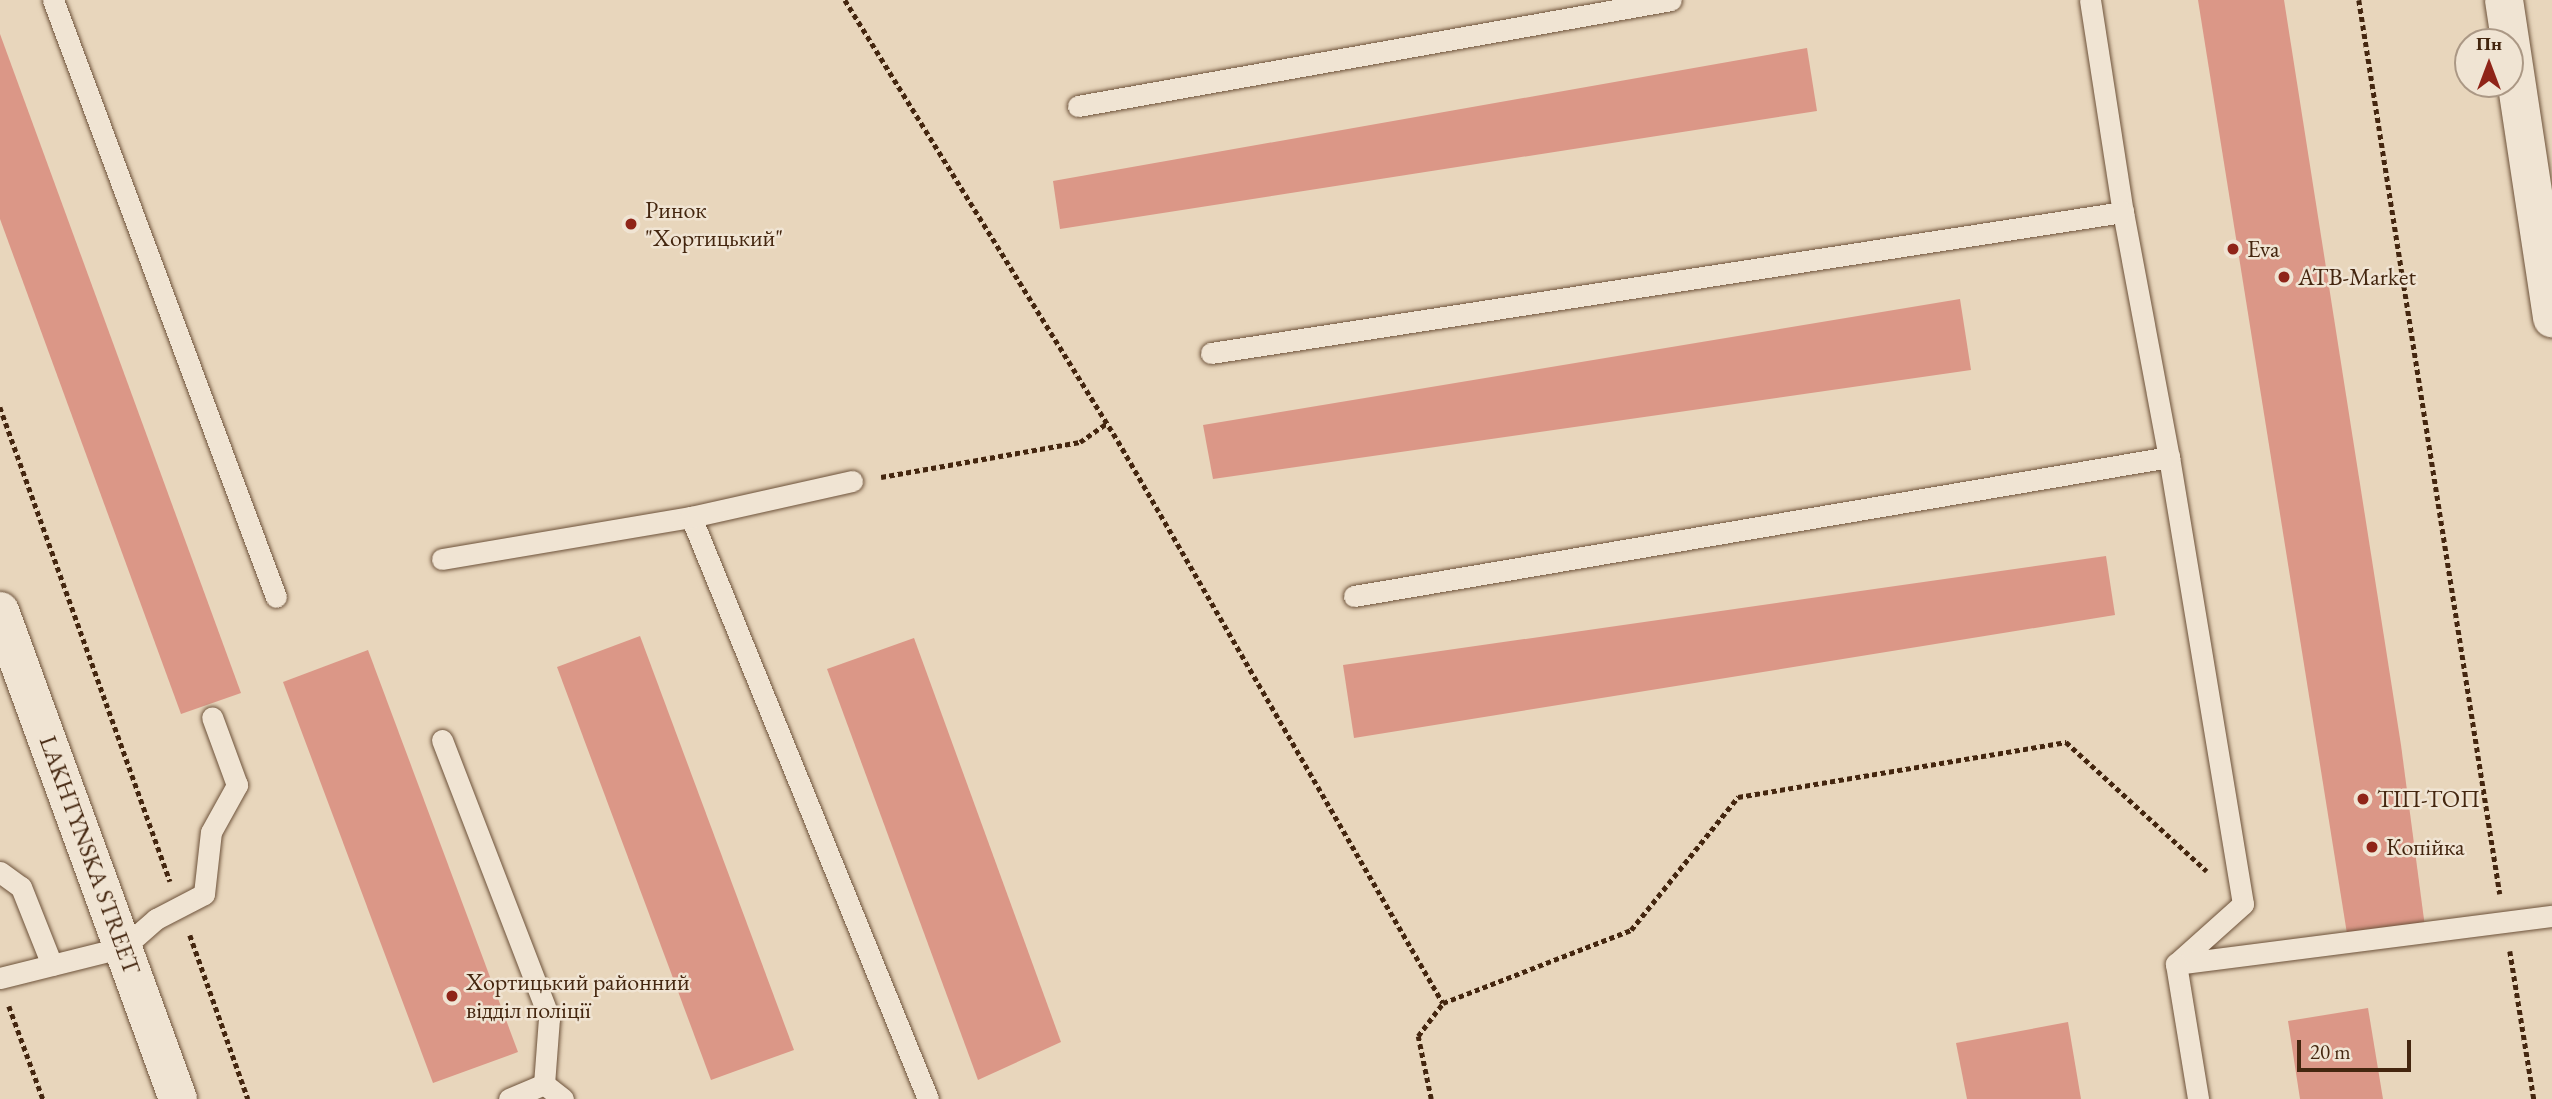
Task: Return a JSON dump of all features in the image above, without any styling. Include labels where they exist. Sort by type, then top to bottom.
[{"type":"street","points":[[2504,0],[2552,318]]},
{"type":"street","name":"LAKHTYNSKA STREET","points":[[0,611],[178,1099]]},
{"type":"lane","points":[[53,0],[276,597]]},
{"type":"lane","points":[[1079,106],[1671,0]]},
{"type":"lane","points":[[2090,0],[2123,212],[2169,457],[2243,904],[2176,964]]},
{"type":"lane","points":[[1210,354],[2123,212]]},
{"type":"lane","points":[[1354,596],[2169,457]]},
{"type":"lane","points":[[442,559],[691,517],[852,481]]},
{"type":"lane","points":[[691,517],[928,1099]]},
{"type":"lane","points":[[2,987],[52,965],[124,947],[156,919],[204,894],[211,832],[237,785],[212,717]]},
{"type":"lane","points":[[442,740],[549,1018],[544,1084]]},
{"type":"lane","points":[[0,872],[21,887],[52,965]]},
{"type":"lane","points":[[2176,964],[2552,916]]},
{"type":"lane","points":[[2176,964],[2198,1099]]},
{"type":"lane","points":[[509,1099],[544,1084]]},
{"type":"lane","points":[[544,1084],[563,1099]]},
{"type":"path","points":[[845,0],[1107,423],[1443,1003]]},
{"type":"path","points":[[2359,0],[2535,1099]]},
{"type":"path","points":[[0,407],[173,890]]},
{"type":"path","points":[[852,481],[1080,442],[1107,423]]},
{"type":"path","points":[[1431,1099],[1418,1036],[1443,1003],[1631,930],[1738,797],[2066,743],[2243,904]]},
{"type":"path","points":[[188,929],[248,1099]]},
{"type":"path","points":[[2,987],[43,1099]]},
{"type":"building","points":[[2198,0],[2284,0],[2401,745],[2425,927],[2348,940]]},
{"type":"building","points":[[0,34],[241,693],[181,714],[0,219]]},
{"type":"building","points":[[1807,48],[1817,111],[1060,229],[1053,181]]},
{"type":"building","points":[[1960,299],[1971,370],[1213,479],[1203,425]]},
{"type":"building","points":[[2106,556],[2115,615],[1354,738],[1343,665]]},
{"type":"building","points":[[640,636],[794,1050],[711,1080],[557,667]]},
{"type":"building","points":[[914,638],[1061,1042],[978,1080],[827,669]]},
{"type":"building","points":[[368,650],[518,1052],[433,1083],[283,682]]},
{"type":"building","points":[[2368,1008],[2383,1099],[2300,1099],[2288,1021]]},
{"type":"building","points":[[2068,1022],[2081,1099],[1967,1099],[1956,1043]]},
{"type":"place","name":"Ринок \"Хортицький\"","points":[[631,224]]},
{"type":"place","name":"Eva","points":[[2233,249]]},
{"type":"place","name":"ATB-Market","points":[[2284,277]]},
{"type":"place","name":"ТІП-ТОП","points":[[2363,799]]},
{"type":"place","name":"Копійка","points":[[2372,847]]},
{"type":"place","name":"Хортицький районний відділ поліції","points":[[452,996]]}]
